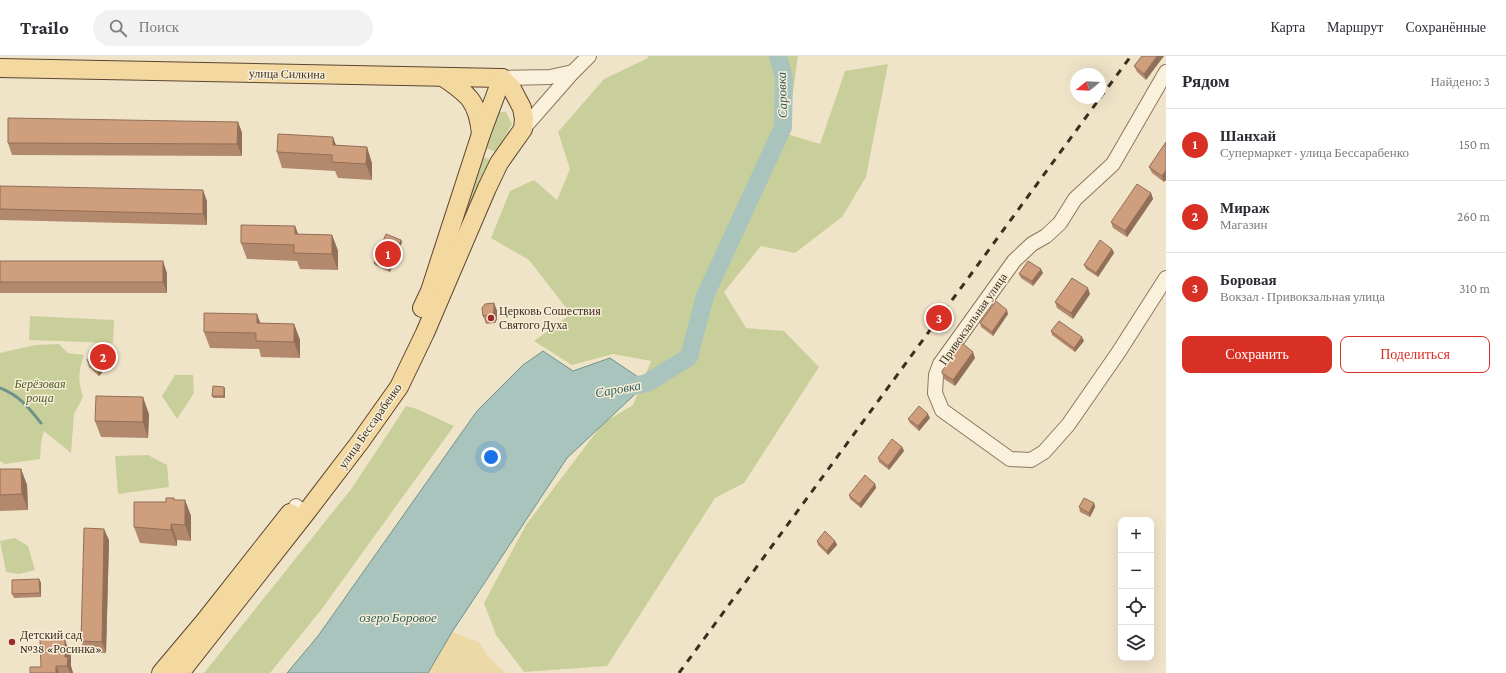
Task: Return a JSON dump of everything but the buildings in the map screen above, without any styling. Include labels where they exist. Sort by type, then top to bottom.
[{"type":"main road","name":"улица Силкина","points":[[0,68],[502,78]]},
{"type":"main road","name":"улица Бессарабенко","points":[[443,77],[459,88],[473,101],[480,118],[481,134]]},
{"type":"main road","name":"улица Бессарабенко","points":[[180,673],[301,510],[393,373],[430,291],[481,134],[502,78]]},
{"type":"main road","points":[[502,78],[511,87],[522,108],[524,119],[523,129]]},
{"type":"main road","name":"улица Бессарабенко","points":[[161,673],[360,442],[399,386],[425,333],[486,188],[499,163],[523,129]]},
{"type":"street","name":"улица Бессарабенко","points":[[523,129],[589,56]]},
{"type":"street","name":"улица Силкина","points":[[502,78],[550,77],[573,72]]},
{"type":"street","name":"Привокзальная улица","points":[[1166,72],[1113,164],[1075,199],[1060,223],[1046,236],[1032,244],[1014,261],[940,364],[936,375],[935,393],[942,410],[1010,459],[1031,460],[1044,452],[1068,425],[1118,353],[1166,278]]},
{"type":"green space","points":[[649,56],[798,56],[787,134],[820,144],[845,71],[888,64],[866,177],[842,217],[795,253],[761,246],[724,292],[746,328],[784,331],[819,367],[744,483],[715,498],[607,666],[524,672],[496,635],[484,603],[526,525],[603,423],[633,405],[651,361],[613,354],[572,365],[534,341],[571,314],[529,260],[491,238],[510,191],[534,180],[557,200],[570,169],[558,132],[604,79],[646,59]]},
{"type":"green space","points":[[496,112],[506,112],[512,124],[496,152],[481,146]]},
{"type":"green space","points":[[478,155],[490,160],[475,203],[423,328]]},
{"type":"green space","points":[[30,316],[114,320],[113,343],[29,340]]},
{"type":"green space","name":"Берёзовая роща","points":[[59,344],[68,353],[84,355],[79,376],[83,397],[74,414],[71,453],[44,431],[41,442],[40,459],[5,464],[0,461],[0,353],[35,345]]},
{"type":"green space","points":[[175,375],[193,375],[194,393],[177,419],[162,396]]},
{"type":"green space","points":[[406,406],[417,409],[454,426],[321,610],[270,673],[204,673],[352,488]]},
{"type":"green space","points":[[148,455],[167,465],[169,487],[118,494],[115,456]]},
{"type":"green space","points":[[15,538],[28,546],[35,570],[19,574],[6,572],[0,541]]},
{"type":"sand","points":[[452,632],[479,642],[489,658],[506,673],[428,673]]},
{"type":"water","name":"озеро Боровое","points":[[543,351],[573,371],[610,358],[647,383],[567,458],[452,632],[428,673],[287,673],[318,636],[477,411],[523,365]]},
{"type":"waterway","name":"Саровка","points":[[623,388],[647,383],[689,357],[705,296],[783,127],[784,78],[778,56]]},
{"type":"waterway","points":[[0,388],[18,398],[28,407],[41,423]]},
{"type":"railway","points":[[1106,90],[1131,56]]},
{"type":"railway","points":[[679,673],[1096,104]]},
{"type":"place","name":"Шанхай","points":[[388,254]]},
{"type":"place","name":"Церковь Сошествия Святого Духа","points":[[491,318]]},
{"type":"place","name":"Боровая","points":[[939,318]]},
{"type":"place","name":"Мираж","points":[[103,357]]},
{"type":"place","name":"Детский сад №38 «Росинка»","points":[[12,642]]}]
